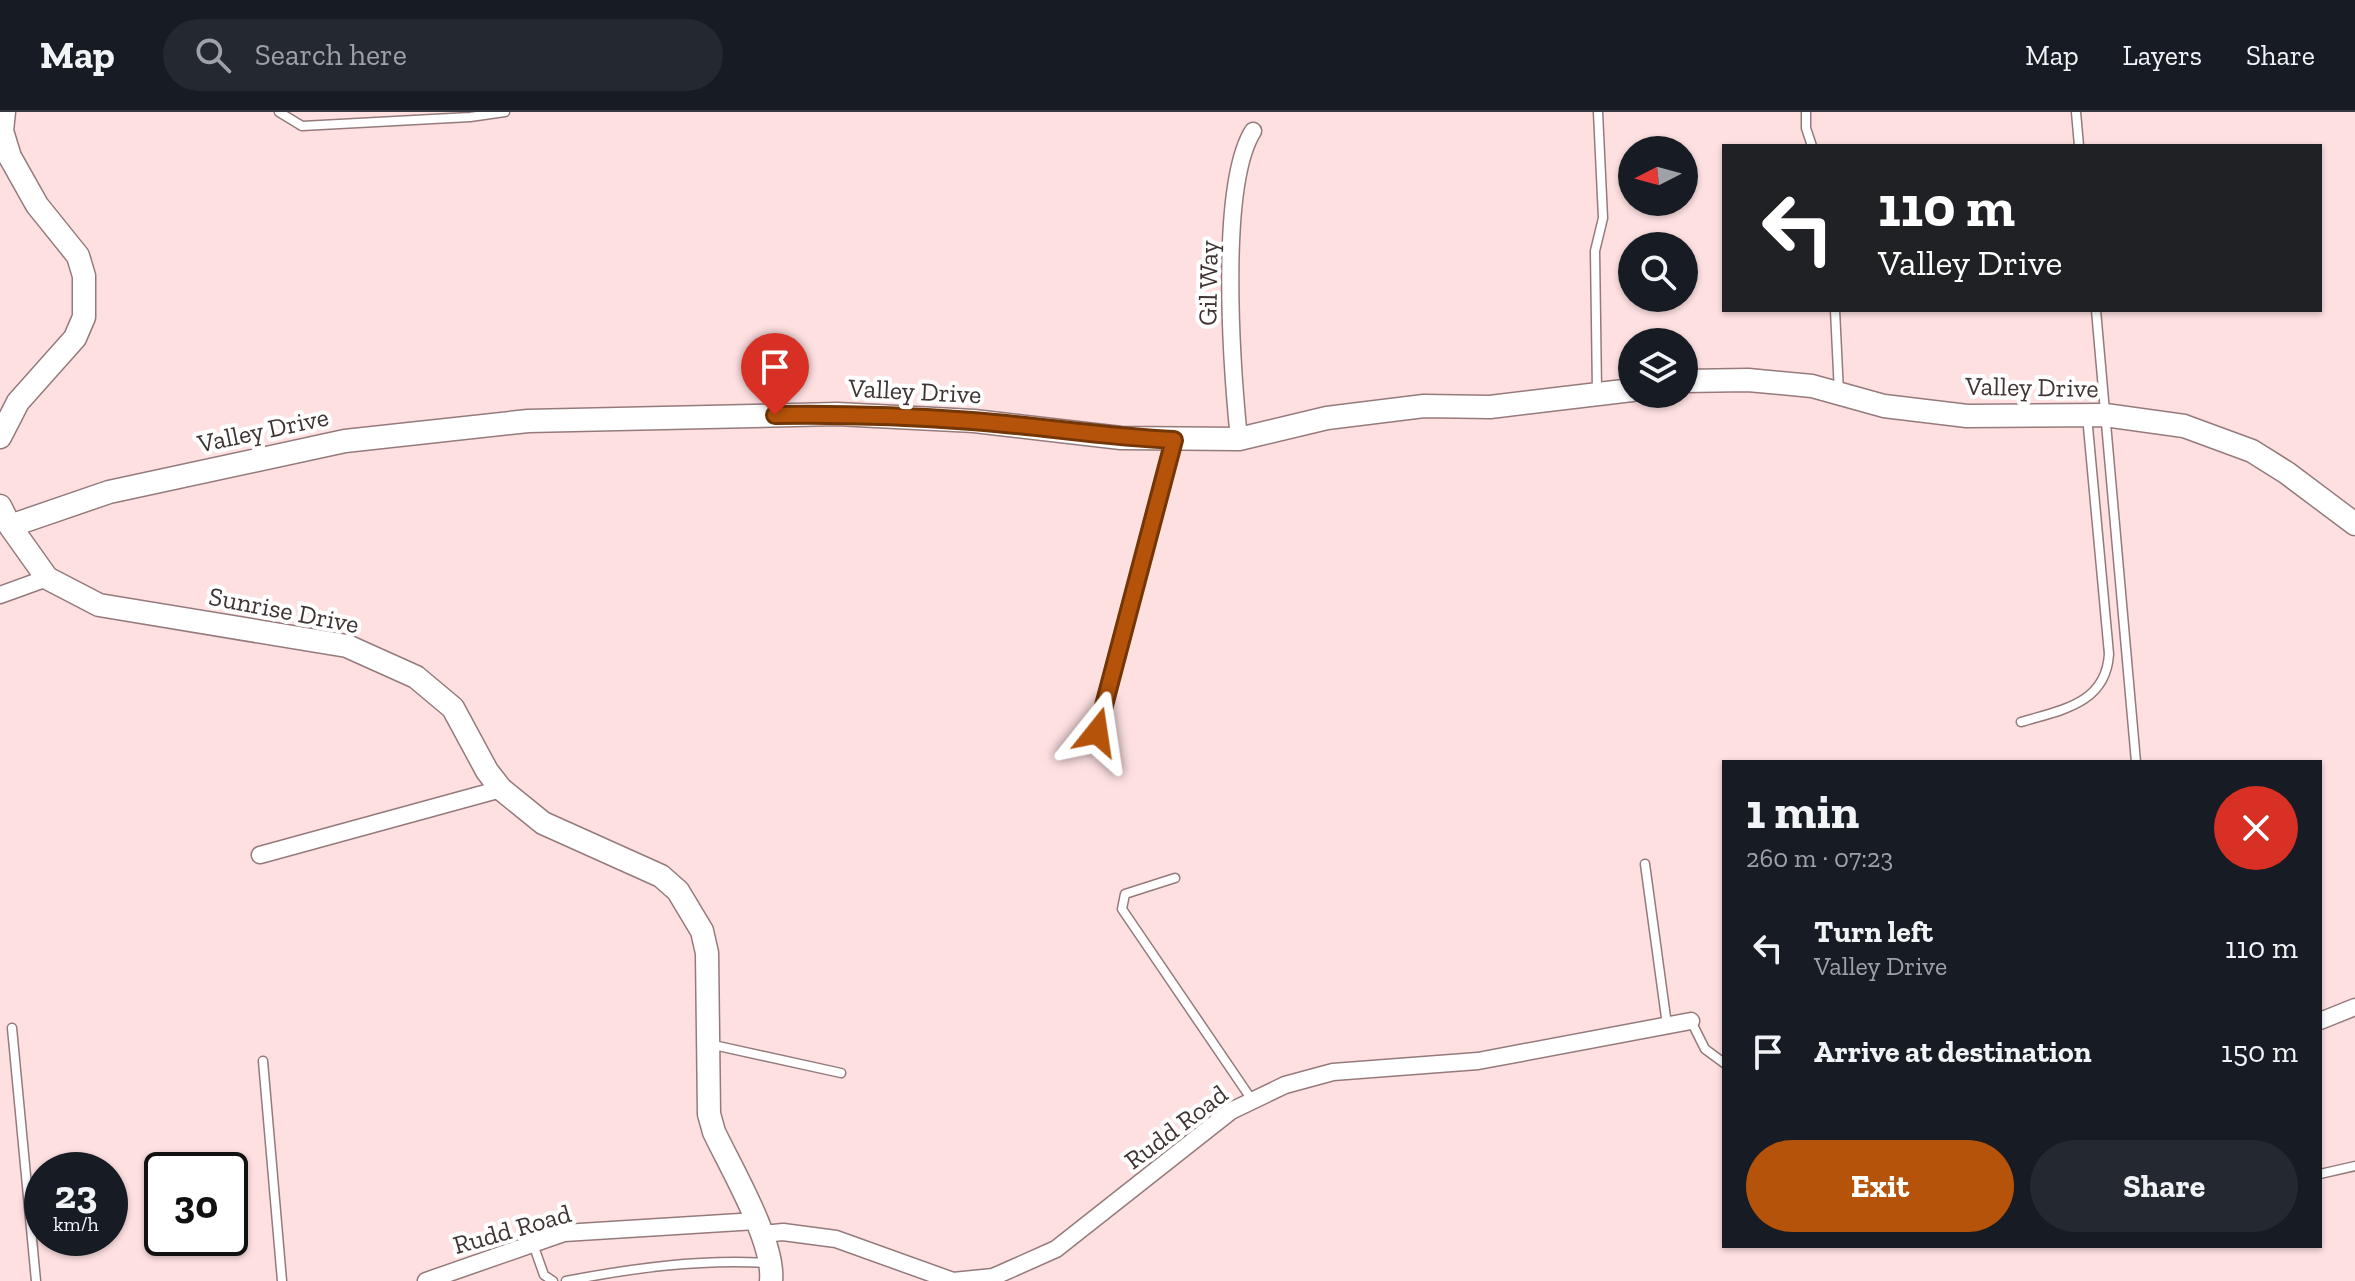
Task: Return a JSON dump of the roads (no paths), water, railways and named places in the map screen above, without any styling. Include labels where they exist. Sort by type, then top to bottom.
[{"type":"street","points":[[0,437],[18,402],[75,338],[84,317],[84,276],[78,256],[37,205],[10,157],[2,131],[4,112]]},
{"type":"street","name":"Gil Way","points":[[1239,439],[1231,361],[1233,215],[1245,145],[1253,131]]},
{"type":"street","name":"Valley Drive","points":[[1698,381],[1748,380],[1812,386],[1884,406],[1967,416],[2096,415],[2184,426],[2252,451],[2355,524]]},
{"type":"street","name":"Valley Drive","points":[[5,516],[345,441],[528,421],[837,414],[974,421],[1121,438],[1239,439],[1327,418],[1409,408],[1490,407],[1618,392]]},
{"type":"street","points":[[1097,732],[1174,440]]},
{"type":"street","name":"Sunrise Drive","points":[[5,516],[47,578],[99,605],[347,646],[416,677],[453,708],[487,771],[501,789],[543,823],[661,876],[678,891],[702,931],[707,953],[709,1114],[714,1132],[759,1227],[770,1272]]},
{"type":"street","points":[[0,595],[47,578]]},
{"type":"street","points":[[260,855],[501,789]]},
{"type":"street","points":[[2322,1020],[2355,1007]]},
{"type":"street","name":"Rudd Road","points":[[426,1281],[564,1233],[759,1227],[836,1239],[953,1281],[993,1277],[1056,1249],[1231,1111],[1285,1085],[1333,1072],[1478,1061],[1691,1021]]},
{"type":"lane","points":[[279,112],[302,126],[470,117],[505,112]]},
{"type":"lane","points":[[1597,396],[1595,251],[1603,218],[1598,112]]},
{"type":"lane","points":[[1806,112],[1806,128],[1811,144]]},
{"type":"lane","points":[[2076,112],[2079,144]]},
{"type":"lane","points":[[1835,312],[1839,394]]},
{"type":"lane","points":[[2021,722],[2086,700],[2108,671],[2096,415],[2096,312]]},
{"type":"lane","points":[[2096,415],[2136,760]]},
{"type":"lane","points":[[1645,864],[1667,1026]]},
{"type":"lane","points":[[1175,878],[1125,894],[1122,909],[1252,1101]]},
{"type":"lane","points":[[1691,1021],[1705,1049],[1722,1062]]},
{"type":"lane","points":[[12,1028],[36,1281]]},
{"type":"lane","points":[[706,1043],[841,1073]]},
{"type":"lane","points":[[263,1061],[282,1281]]},
{"type":"lane","points":[[2322,1174],[2355,1166]]},
{"type":"lane","points":[[533,1244],[544,1275],[553,1281]]},
{"type":"lane","points":[[566,1281],[654,1265],[741,1262],[770,1272]]}]
